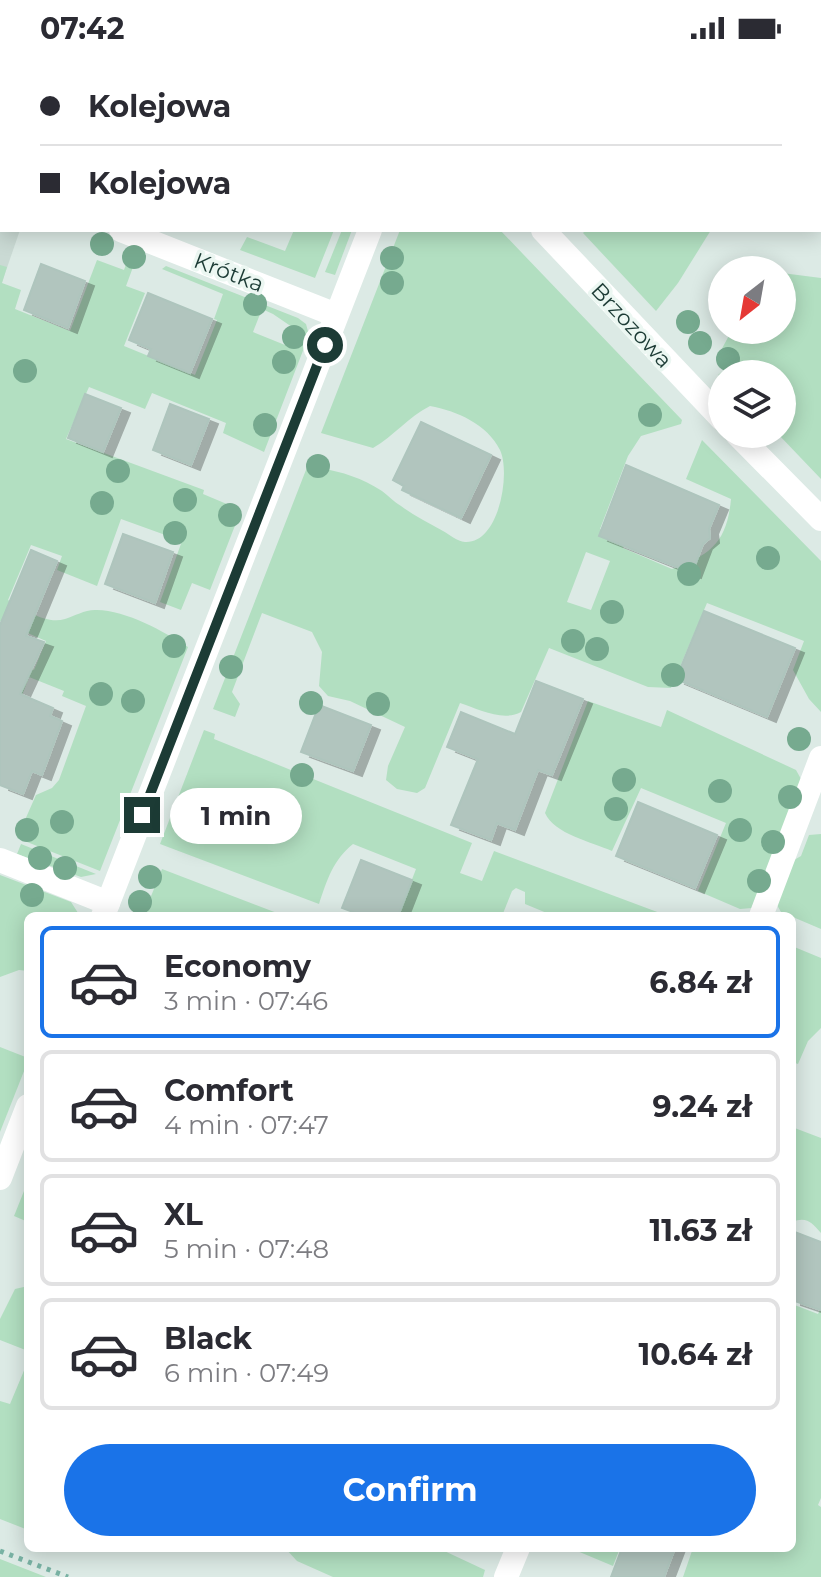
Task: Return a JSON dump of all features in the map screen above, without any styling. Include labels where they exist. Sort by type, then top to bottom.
[{"type":"street","name":"Krótka","points":[[126,232],[336,315]]},
{"type":"street","points":[[0,860],[105,910],[369,232]]},
{"type":"street","name":"Brzozowa","points":[[545,232],[708,404]]},
{"type":"street","points":[[751,448],[821,519]]},
{"type":"street","points":[[763,912],[821,758]]},
{"type":"street","points":[[0,1178],[24,1116]]},
{"type":"street","points":[[506,1577],[516,1552]]},
{"type":"path","points":[[0,1551],[68,1577]]},
{"type":"shaded area","points":[[0,232],[19,232],[0,288]]},
{"type":"green space","points":[[293,232],[333,232],[315,278],[240,250],[247,237],[285,251]]},
{"type":"green space","points":[[341,232],[351,232],[335,275],[325,272]]},
{"type":"green space","points":[[399,232],[502,232],[682,420],[681,424],[641,436],[628,456],[600,529],[625,539],[623,548],[672,569],[707,552],[726,526],[731,499],[686,479],[702,440],[821,561],[821,712],[809,699],[793,670],[804,641],[707,603],[671,688],[648,687],[549,648],[521,712],[499,715],[460,703],[425,788],[417,793],[397,789],[386,780],[388,766],[405,727],[350,701],[328,696],[319,686],[322,652],[312,632],[262,613],[232,692],[240,704],[235,717],[213,709],[311,457],[321,461],[319,468],[367,482],[411,513],[459,540],[477,540],[494,520],[503,490],[503,461],[494,441],[479,426],[461,415],[430,406],[373,448],[321,433]],"holes":[[[586,552],[610,561],[591,610],[567,602]]]},
{"type":"green space","points":[[710,232],[678,283],[656,311],[583,233]]},
{"type":"green space","points":[[129,256],[136,259],[126,286],[145,293],[124,346],[195,375],[217,320],[214,319],[223,294],[162,269],[166,266],[298,318],[306,324],[309,335],[264,452],[223,433],[226,423],[152,393],[145,409],[89,387],[66,439],[204,490],[203,494],[241,510],[210,590],[192,583],[181,610],[160,602],[182,541],[121,519],[97,586],[57,570],[62,556],[31,545],[8,600],[50,620],[65,619],[91,610],[119,613],[156,628],[188,647],[100,871],[17,838],[36,795],[52,788],[59,780],[86,706],[62,696],[64,691],[29,677],[18,706],[13,661],[34,670],[46,641],[0,621],[0,265],[7,267],[2,283],[21,290],[15,309],[70,331],[97,260],[124,270]],"holes":[[[262,309],[292,327],[285,345],[253,332]]]},
{"type":"green space","points":[[796,275],[821,278],[821,479],[791,448],[796,448],[796,360],[723,360],[719,354],[724,344],[796,344]]},
{"type":"green space","points":[[588,701],[661,727],[667,710],[796,770],[801,779],[752,908],[740,909],[698,891],[726,823],[641,788],[612,851],[565,832],[550,820],[545,813]]},
{"type":"green space","points":[[204,730],[215,734],[214,739],[472,843],[460,873],[482,881],[494,851],[657,912],[544,912],[525,904],[525,892],[516,888],[504,912],[400,912],[416,869],[353,844],[336,864],[319,904],[160,844]]},
{"type":"green space","points":[[821,834],[821,929],[796,918],[796,912],[781,912],[777,905],[794,860],[801,856],[809,835]]},
{"type":"green space","points":[[21,844],[96,874],[81,877],[17,854]]},
{"type":"green space","points":[[162,869],[275,912],[145,912]]},
{"type":"green space","points":[[0,875],[71,902],[77,912],[24,912],[24,971],[0,977]]},
{"type":"green space","points":[[796,948],[821,958],[821,1028],[808,1041],[798,1064]]},
{"type":"green space","points":[[0,1047],[24,1056],[24,1071],[0,1132]]},
{"type":"green space","points":[[796,1129],[821,1138],[821,1233],[805,1220],[797,1220]]},
{"type":"green space","points":[[24,1191],[24,1220],[14,1216]]},
{"type":"green space","points":[[24,1287],[24,1349],[0,1340],[0,1319],[15,1289]]},
{"type":"green space","points":[[796,1306],[818,1314],[821,1307],[821,1498],[818,1505],[821,1507],[821,1577],[683,1577],[692,1552],[796,1552]]},
{"type":"green space","points":[[24,1371],[24,1528],[0,1519],[0,1401],[10,1404]]},
{"type":"green space","points":[[289,1552],[447,1552],[485,1570],[483,1577],[333,1577],[297,1561]]},
{"type":"green space","points":[[580,1552],[618,1552],[613,1566]]},
{"type":"green space","points":[[0,1559],[46,1577],[0,1577]]},
{"type":"building","points":[[41,264],[85,281],[68,328],[24,310]]},
{"type":"building","points":[[148,293],[212,319],[190,373],[148,356],[151,349],[129,340]]},
{"type":"building","points":[[85,394],[121,408],[103,452],[68,438]]},
{"type":"building","points":[[170,404],[209,419],[191,465],[153,450]]},
{"type":"building","points":[[421,422],[491,455],[461,518],[402,490],[404,486],[393,480]]},
{"type":"building","points":[[626,465],[719,505],[709,529],[710,538],[703,544],[692,573],[599,536]]},
{"type":"building","points":[[123,534],[173,552],[155,603],[105,584]]},
{"type":"building","points":[[31,550],[57,561],[26,636],[44,642],[20,694],[53,708],[50,716],[62,721],[42,775],[32,771],[23,794],[0,785],[0,625]]},
{"type":"building","points":[[704,611],[795,648],[767,717],[676,679]]},
{"type":"building","points":[[536,681],[583,699],[552,775],[538,770],[515,830],[497,823],[491,840],[451,825],[478,759],[447,747],[461,712],[515,734]]},
{"type":"building","points":[[319,705],[371,725],[353,771],[301,752]]},
{"type":"building","points":[[638,802],[717,835],[695,888],[616,856]]},
{"type":"building","points":[[361,860],[412,880],[400,912],[353,912],[342,908]]},
{"type":"building","points":[[796,1233],[821,1242],[821,1310],[796,1301]]},
{"type":"building","points":[[620,1552],[673,1552],[664,1577],[611,1577]]},
{"type":"route","points":[[142,815],[325,345]]}]
